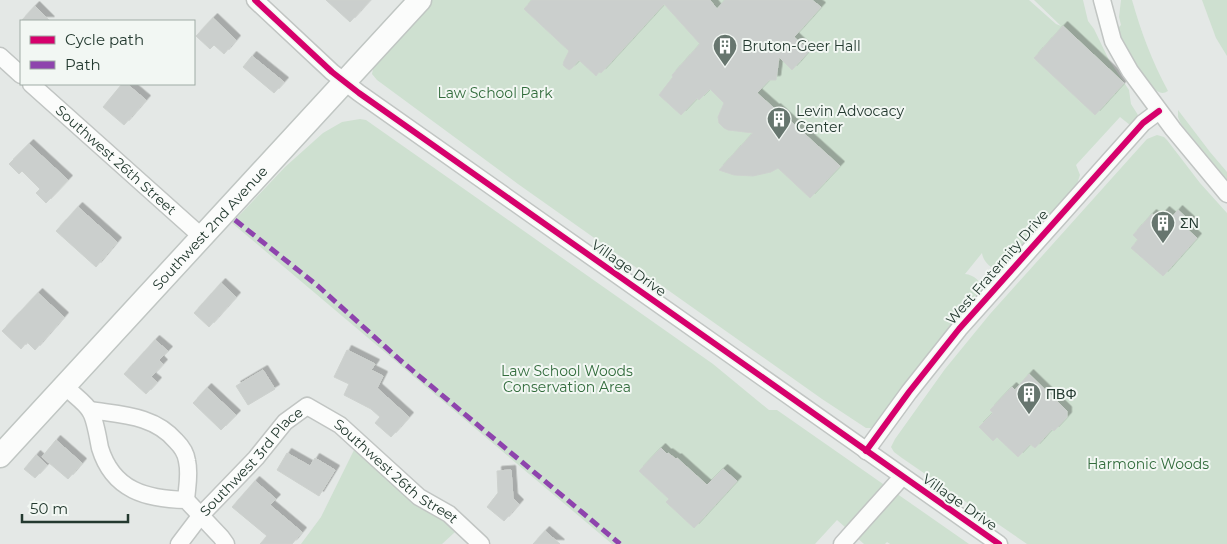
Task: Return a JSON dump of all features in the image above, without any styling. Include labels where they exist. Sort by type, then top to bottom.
[{"type":"main road","name":"Southwest 2nd Avenue","points":[[0,456],[420,0]]},
{"type":"street","name":"Village Drive","points":[[255,0],[344,82],[999,544]]},
{"type":"street","points":[[1102,0],[1108,27],[1116,49],[1130,72],[1227,194]]},
{"type":"street","points":[[0,56],[20,74]]},
{"type":"street","name":"Southwest 26th Street","points":[[33,85],[201,236]]},
{"type":"street","name":"West Fraternity Drive","points":[[866,450],[909,392],[974,311],[1143,123],[1160,111]]},
{"type":"street","points":[[65,386],[90,410],[101,450],[108,465],[120,479],[137,492],[147,496],[186,500],[226,544]]},
{"type":"street","name":"Southwest 26th Street","points":[[307,406],[340,426],[419,497],[449,514],[481,544]]},
{"type":"street","name":"Southwest 3rd Place","points":[[180,544],[201,515],[256,458],[285,422],[307,406]]},
{"type":"street","points":[[90,410],[142,419],[158,425],[167,431],[180,445],[187,460],[186,500]]},
{"type":"street","points":[[842,544],[902,477]]},
{"type":"green space","name":"Law School Park","points":[[431,0],[1029,0],[1056,24],[1061,26],[1034,0],[1083,0],[1088,21],[1109,60],[1129,90],[1131,104],[1138,115],[1130,125],[1120,117],[1076,165],[1080,175],[1077,184],[1002,267],[996,270],[991,267],[982,253],[965,274],[977,279],[981,284],[982,291],[874,425],[871,428],[866,428],[822,399],[518,184],[377,80],[372,74],[374,64]]},
{"type":"green space","points":[[1121,0],[1132,0],[1147,46],[1168,91],[1164,93],[1153,88],[1133,60],[1117,29],[1121,25],[1119,17]]},
{"type":"green space","points":[[1202,0],[1227,0],[1227,56],[1216,38]]},
{"type":"green space","points":[[1178,110],[1227,172],[1227,180],[1181,124]]},
{"type":"green space","name":"Law School Woods Conservation Area","points":[[366,120],[713,364],[769,410],[777,410],[969,544],[890,544],[887,542],[885,544],[864,544],[837,520],[815,544],[612,544],[232,223],[285,167],[323,133],[342,122]]},
{"type":"green space","name":"Harmonic Woods","points":[[1157,135],[1167,140],[1200,183],[1227,213],[1227,544],[1027,544],[902,458],[891,447],[945,369],[990,314],[1147,139]]},
{"type":"green space","points":[[354,450],[406,496],[442,519],[455,532],[442,544],[301,544],[321,517]]},
{"type":"building","points":[[326,0],[370,0],[350,22]]},
{"type":"building","points":[[532,0],[710,0],[717,9],[725,0],[812,0],[821,7],[794,37],[809,51],[792,70],[779,57],[776,80],[769,80],[757,93],[840,166],[810,198],[778,168],[771,172],[753,176],[734,175],[719,170],[753,133],[728,130],[719,123],[718,117],[724,103],[710,89],[699,100],[697,98],[681,115],[659,95],[673,77],[672,75],[700,44],[664,4],[601,73],[599,72],[596,76],[579,60],[569,70],[563,65],[569,51],[524,9]]},
{"type":"building","points":[[35,6],[49,20],[22,20]]},
{"type":"building","points":[[213,18],[236,40],[224,54],[214,45],[210,49],[196,36]]},
{"type":"building","points":[[1063,26],[1124,83],[1095,115],[1034,58]]},
{"type":"building","points":[[252,56],[284,82],[274,93],[243,67]]},
{"type":"building","points":[[121,85],[128,85],[146,100],[124,125],[103,107]]},
{"type":"building","points":[[29,144],[68,180],[46,203],[36,193],[40,189],[22,171],[19,174],[9,164]]},
{"type":"building","points":[[78,207],[117,242],[96,267],[56,231]]},
{"type":"building","name":"ΣΝ","points":[[1178,210],[1191,222],[1186,228],[1197,238],[1163,276],[1131,248],[1138,240],[1133,235],[1152,214],[1158,219],[1165,211],[1172,217]]},
{"type":"building","points":[[221,283],[236,297],[209,327],[194,313]]},
{"type":"building","points":[[38,293],[64,317],[35,350],[27,342],[21,349],[2,331]]},
{"type":"building","points":[[155,340],[168,351],[159,360],[163,364],[151,377],[157,382],[146,394],[124,374]]},
{"type":"building","points":[[347,350],[375,364],[371,370],[383,376],[377,388],[409,417],[391,437],[375,423],[380,417],[371,409],[344,395],[349,384],[334,377]]},
{"type":"building","points":[[263,370],[275,389],[248,405],[236,386]]},
{"type":"building","name":"ΠΒΦ","points":[[1029,374],[1067,411],[1067,417],[1054,431],[1052,429],[1035,448],[1030,444],[1018,457],[997,437],[993,441],[979,427],[993,413],[990,410],[1012,387],[1015,390]]},
{"type":"building","points":[[207,388],[236,415],[221,430],[193,403]]},
{"type":"building","points":[[56,440],[82,463],[68,479],[42,457]]},
{"type":"building","points":[[661,448],[667,454],[677,458],[707,485],[723,469],[737,481],[694,528],[666,502],[669,499],[639,471]]},
{"type":"building","points":[[287,453],[310,466],[315,458],[335,470],[319,496],[277,470]]},
{"type":"building","points":[[36,455],[47,465],[35,478],[24,469]]},
{"type":"building","points":[[511,470],[513,498],[519,504],[504,521],[487,507],[498,493],[497,471]]},
{"type":"building","points":[[255,481],[276,499],[270,505],[302,532],[292,544],[260,544],[267,536],[232,507]]},
{"type":"building","points":[[545,531],[560,544],[533,544]]},
{"type":"marked path","points":[[235,220],[318,286],[400,360],[620,544]]},
{"type":"cycle path","points":[[255,0],[332,72],[359,93],[999,544]]},
{"type":"cycle path","points":[[866,451],[909,392],[959,329],[1143,123],[1159,111]]},
{"type":"place","name":"Bruton-Geer Hall","points":[[725,67]]},
{"type":"place","name":"Levin Advocacy Center","points":[[779,140]]},
{"type":"place","name":"ΣΝ","points":[[1163,244]]},
{"type":"place","name":"ΠΒΦ","points":[[1029,415]]}]
